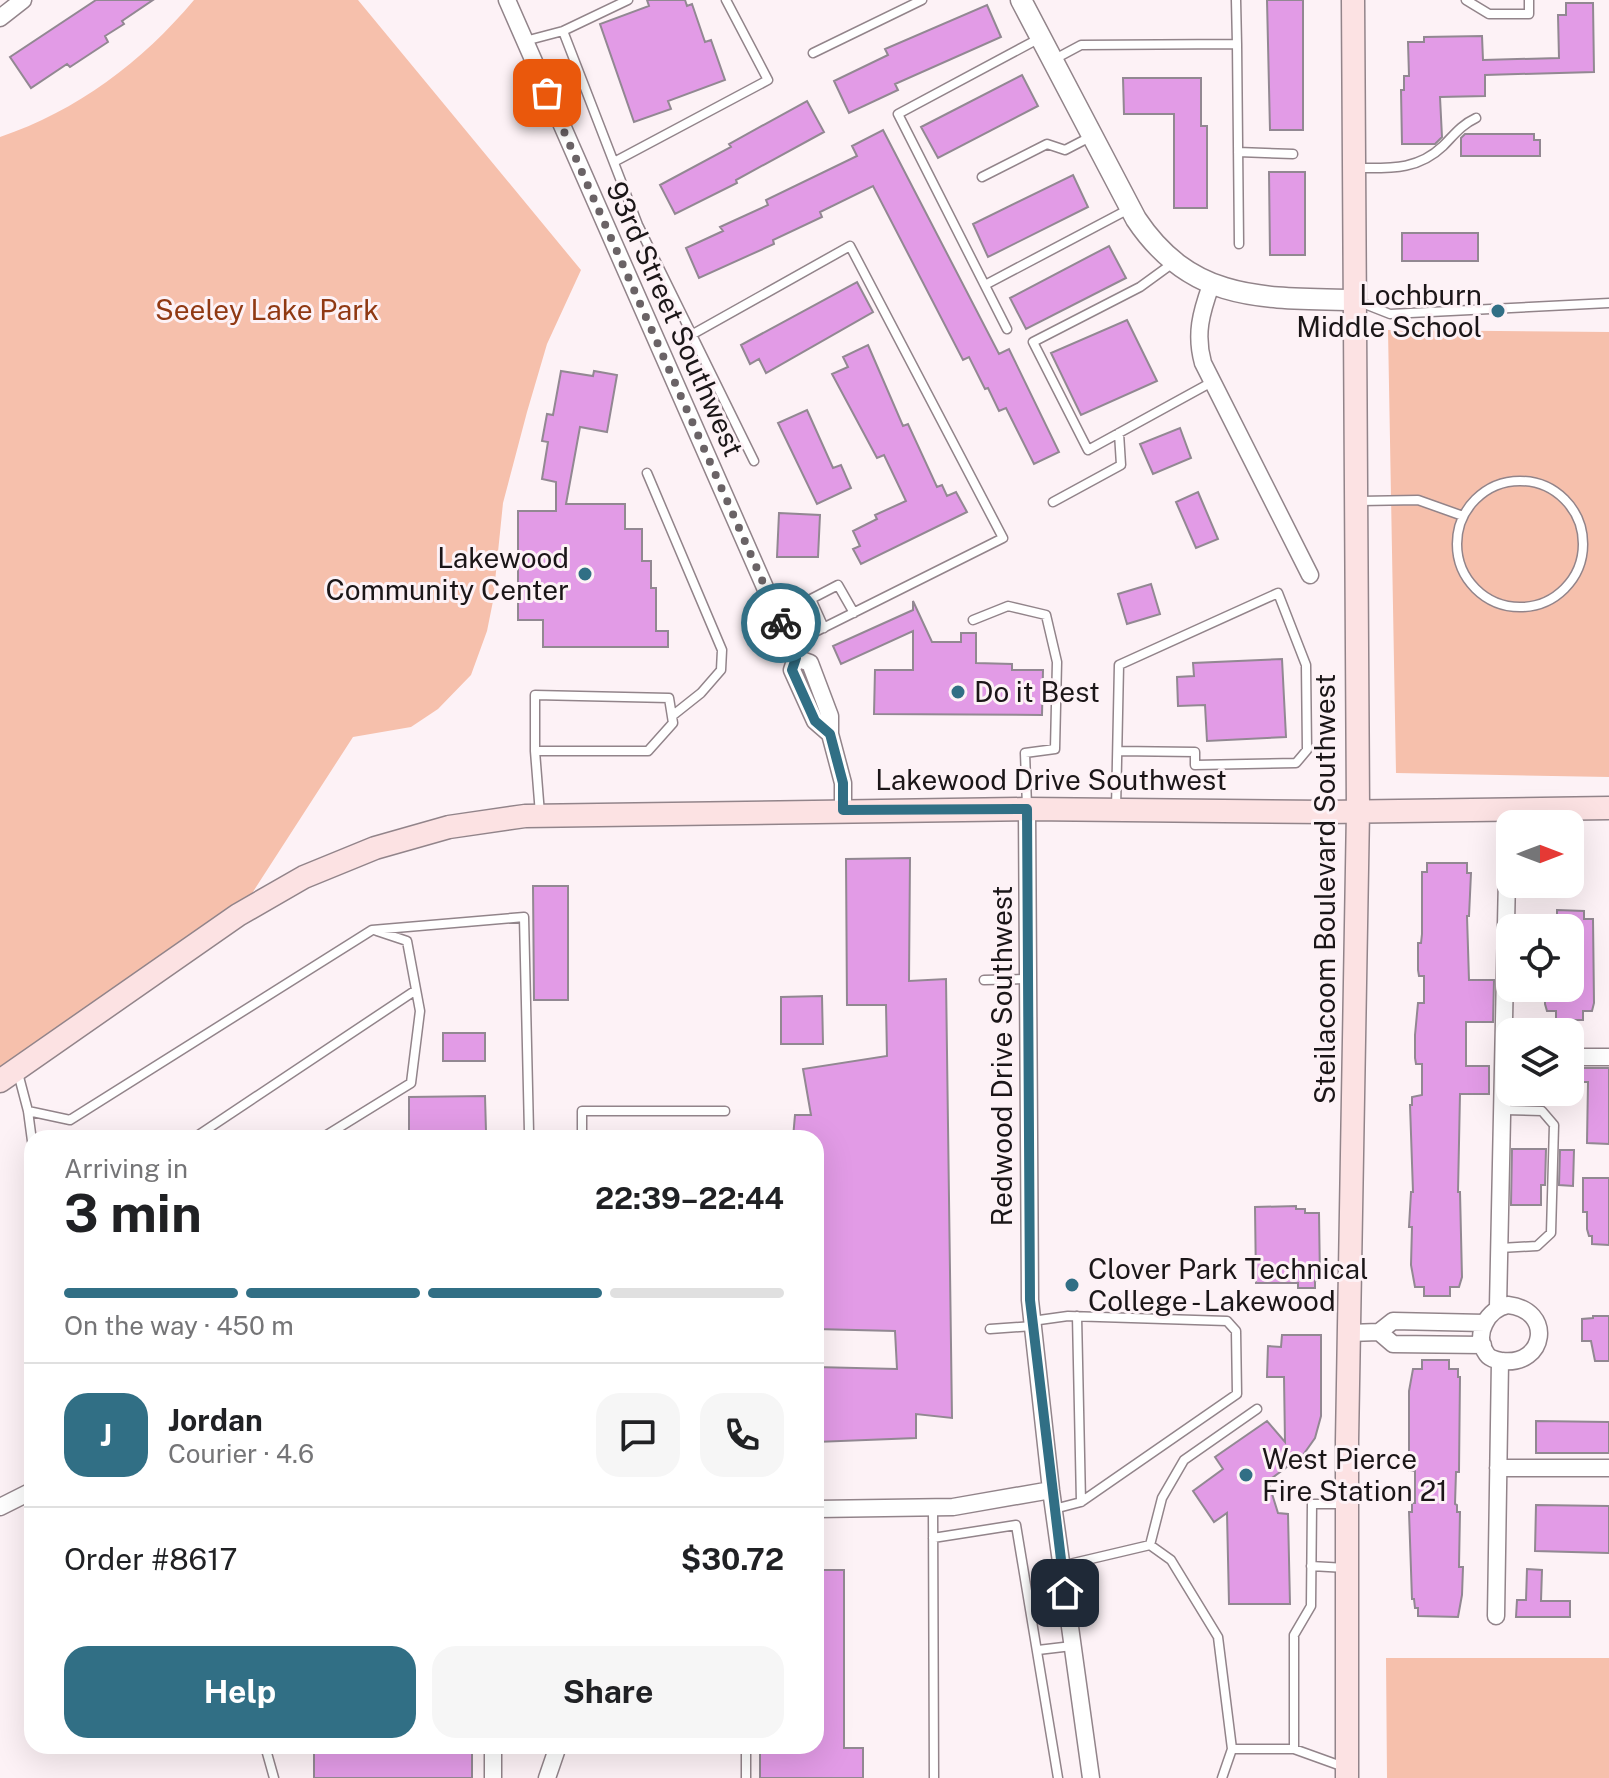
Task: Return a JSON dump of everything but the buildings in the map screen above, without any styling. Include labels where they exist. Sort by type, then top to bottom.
[{"type":"main road","name":"Steilacoom Boulevard Southwest","points":[[1347,1773],[1347,1504],[1358,811],[1353,0]]},
{"type":"main road","name":"Lakewood Drive Southwest","points":[[8,1075],[238,915],[304,877],[412,836],[487,820],[540,815],[843,810],[1609,808]]},
{"type":"street","points":[[0,18],[23,0]]},
{"type":"street","name":"93rd Street Southwest","points":[[507,0],[793,651],[810,663],[830,716],[830,734],[843,783],[843,810]]},
{"type":"street","points":[[1021,0],[1150,240],[1175,262],[1211,285],[1238,293],[1355,300]]},
{"type":"street","points":[[1211,285],[1198,334],[1203,363],[1310,575]]},
{"type":"street","name":"Redwood Drive Southwest","points":[[1027,809],[1028,1227],[1032,1323],[1053,1510],[1091,1778]]},
{"type":"street","points":[[1507,898],[1507,1018]]},
{"type":"street","points":[[1584,1057],[1609,1057]]},
{"type":"street","points":[[1498,1307],[1503,1106]]},
{"type":"street","points":[[1514,1305],[1536,1318],[1540,1333],[1536,1348],[1523,1359],[1500,1361],[1485,1353],[1485,1323],[1487,1316],[1498,1307],[1514,1305]]},
{"type":"street","points":[[1349,1333],[1379,1332],[1393,1321],[1485,1323]]},
{"type":"street","points":[[1379,1332],[1393,1344],[1483,1345]]},
{"type":"street","points":[[1496,1616],[1500,1361]]},
{"type":"street","points":[[1498,1468],[1609,1468]]},
{"type":"street","points":[[824,1509],[933,1507],[990,1502],[1051,1490]]},
{"type":"street","points":[[0,1507],[24,1495]]},
{"type":"street","points":[[493,1754],[493,1778]]},
{"type":"street","points":[[547,1778],[555,1754]]},
{"type":"lane","points":[[525,41],[563,31],[628,0]]},
{"type":"lane","points":[[614,162],[768,80],[726,0]]},
{"type":"lane","points":[[813,53],[922,0]]},
{"type":"lane","points":[[1236,0],[1239,244]]},
{"type":"lane","points":[[1466,0],[1489,14],[1529,14],[1529,0]]},
{"type":"lane","points":[[563,31],[638,225],[754,461]]},
{"type":"lane","points":[[1007,329],[898,114],[1041,37]]},
{"type":"lane","points":[[1053,60],[1081,45],[1237,44]]},
{"type":"lane","points":[[1354,168],[1407,168],[1425,160],[1462,125],[1476,118]]},
{"type":"lane","points":[[982,177],[1047,144],[1065,150],[1093,136]]},
{"type":"lane","points":[[1238,152],[1293,154]]},
{"type":"lane","points":[[985,285],[1131,209]]},
{"type":"lane","points":[[693,334],[850,246],[1003,538],[824,628],[793,651]]},
{"type":"lane","points":[[1175,262],[1140,287],[1033,342],[1088,450],[1212,382]]},
{"type":"lane","points":[[1355,300],[1390,314],[1609,303]]},
{"type":"lane","points":[[1053,502],[1121,465],[1119,433]]},
{"type":"lane","points":[[647,473],[722,650],[721,670],[701,693],[672,716]]},
{"type":"lane","points":[[1511,482],[1532,482],[1551,489],[1567,502],[1578,520],[1583,540],[1581,560],[1572,579],[1558,595],[1540,605],[1519,608],[1498,604],[1480,594],[1466,578],[1458,558],[1457,537],[1463,516],[1475,500],[1491,488],[1511,482]]},
{"type":"lane","points":[[1355,501],[1418,500],[1463,516]]},
{"type":"lane","points":[[824,628],[811,599],[838,585],[854,613]]},
{"type":"lane","points":[[1116,809],[1119,665],[1278,593],[1306,665],[1307,750],[1296,763],[1195,765],[1195,752],[1118,751]]},
{"type":"lane","points":[[973,620],[1008,606],[1046,615],[1057,662],[1055,749],[1025,753],[1027,809]]},
{"type":"lane","points":[[535,751],[648,751],[673,723],[669,698],[535,695],[535,751],[540,815]]},
{"type":"lane","points":[[28,1111],[70,1120],[372,930],[524,917],[529,1130]]},
{"type":"lane","points":[[335,1130],[411,1083],[420,1011],[407,941],[372,930]]},
{"type":"lane","points":[[984,980],[1027,979]]},
{"type":"lane","points":[[206,1130],[416,990]]},
{"type":"lane","points":[[8,1075],[28,1111],[31,1130]]},
{"type":"lane","points":[[1500,1248],[1537,1246],[1551,1233],[1554,1125],[1542,1111],[1503,1110]]},
{"type":"lane","points":[[582,1130],[582,1111],[725,1111]]},
{"type":"lane","points":[[1077,1316],[1081,1502]]},
{"type":"lane","points":[[990,1329],[1077,1316],[1227,1321],[1236,1331],[1237,1394],[1081,1502],[1053,1510]]},
{"type":"lane","points":[[1150,1545],[1162,1498],[1184,1460],[1257,1409]]},
{"type":"lane","points":[[1294,1749],[1294,1635],[1311,1606],[1312,1504],[1347,1504]]},
{"type":"lane","points":[[933,1507],[934,1778]]},
{"type":"lane","points":[[933,1538],[1016,1525],[1058,1778]]},
{"type":"lane","points":[[1061,1566],[1150,1545],[1171,1560],[1218,1637],[1232,1749],[1222,1778]]},
{"type":"lane","points":[[1311,1566],[1347,1568]]},
{"type":"lane","points":[[1038,1650],[1072,1646]]},
{"type":"lane","points":[[1232,1749],[1294,1749],[1347,1773]]},
{"type":"lane","points":[[267,1754],[274,1778]]},
{"type":"lane","points":[[746,1754],[746,1778]]},
{"type":"green space","name":"Seeley Lake Park","points":[[194,0],[358,0],[581,270],[547,344],[527,412],[503,503],[487,631],[471,675],[438,709],[411,727],[353,737],[238,915],[0,1081],[0,137],[82,99],[153,44]]},
{"type":"green space","points":[[1388,330],[1609,332],[1609,777],[1396,773]]},
{"type":"green space","points":[[1386,1658],[1609,1658],[1609,1778],[1387,1778]]},
{"type":"way so far","points":[[547,93],[781,623]]},
{"type":"place","name":"Lochburn Middle School","points":[[1498,311]]},
{"type":"place","name":"Lakewood Community Center","points":[[585,574]]},
{"type":"place","name":"Do it Best","points":[[958,692]]},
{"type":"place","name":"Clover Park Technical College - Lakewood","points":[[1072,1285]]},
{"type":"place","name":"West Pierce Fire Station 21","points":[[1246,1475]]},
{"type":"route","points":[[781,623],[796,658],[792,670],[803,695],[815,721],[830,734],[843,783],[843,810],[1027,809],[1030,1300],[1065,1593]]}]
